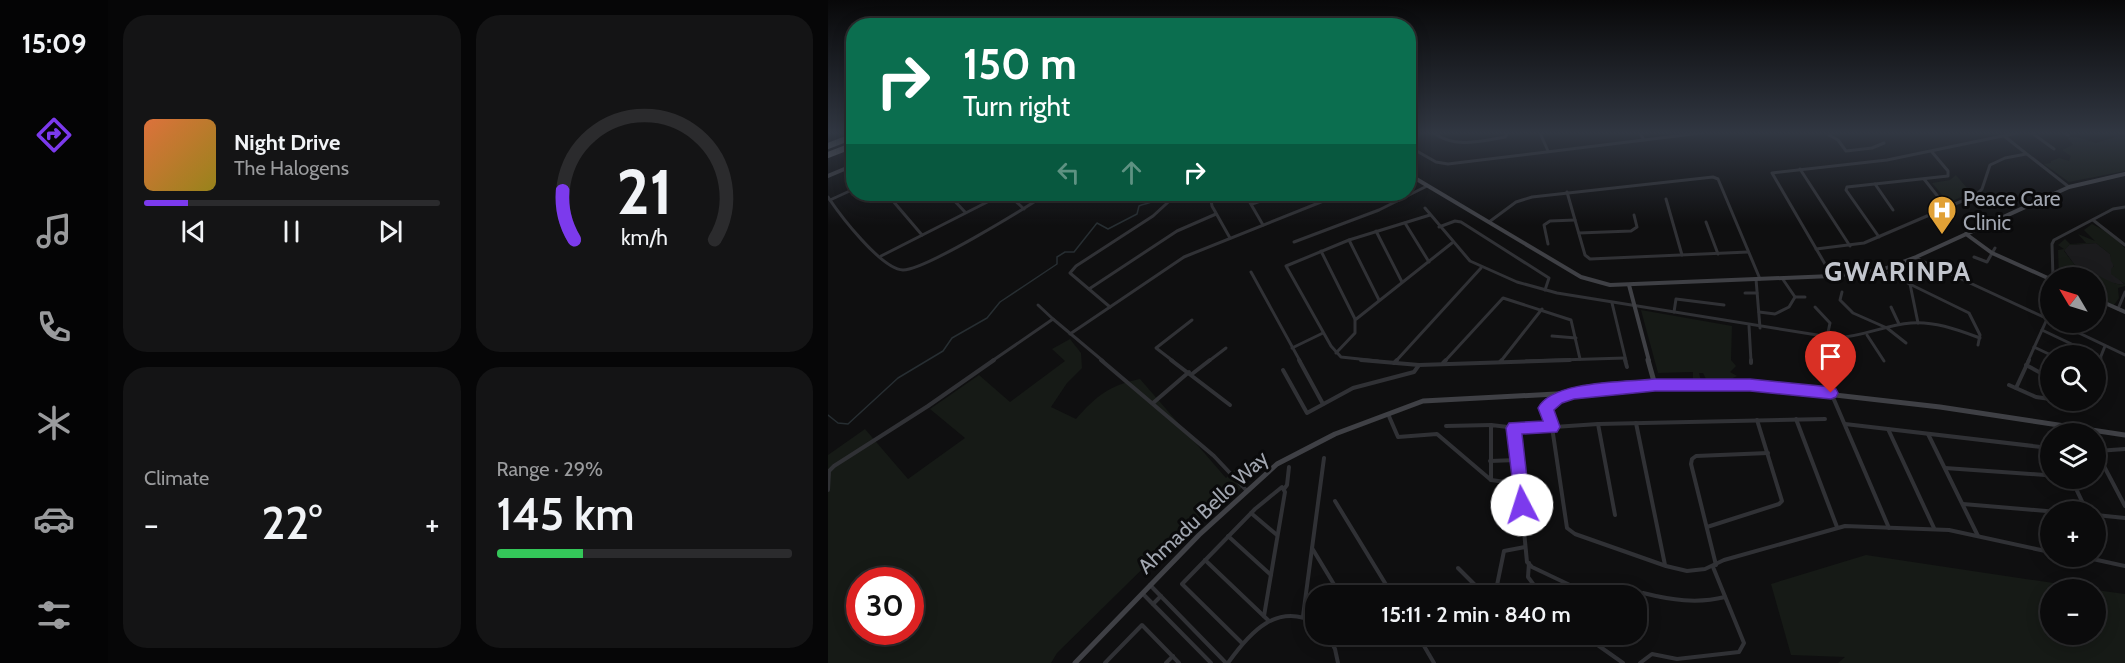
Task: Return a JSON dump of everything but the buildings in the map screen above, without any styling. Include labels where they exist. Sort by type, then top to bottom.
[{"type":"street","points":[[1832,276],[1772,175],[1774,172],[1849,164]]},
{"type":"street","points":[[1879,237],[1846,190],[1851,186],[1950,175],[1942,164]]},
{"type":"street","points":[[1816,249],[1850,246],[1879,237],[1947,208],[1980,192],[1987,170],[1993,164]]},
{"type":"street","points":[[2039,164],[2069,187]]},
{"type":"street","points":[[828,176],[846,168]]},
{"type":"street","points":[[1800,169],[1850,246]]},
{"type":"street","points":[[1416,179],[1591,282],[1629,285],[1832,276],[1881,270],[1916,257],[2069,187],[2125,174]]},
{"type":"street","points":[[1489,222],[1507,207],[1524,199],[1567,192],[1713,177],[1718,179],[1758,279],[1760,328]]},
{"type":"street","points":[[1924,179],[1947,208]]},
{"type":"street","points":[[1874,183],[1893,210]]},
{"type":"street","points":[[1416,193],[1428,186]]},
{"type":"street","points":[[846,192],[829,198],[846,223],[881,256],[899,269],[918,268],[1036,201]]},
{"type":"street","points":[[1567,192],[1585,255],[1590,259],[1748,252]]},
{"type":"street","points":[[1666,199],[1682,255]]},
{"type":"street","points":[[894,201],[922,235]]},
{"type":"street","points":[[955,201],[965,212]]},
{"type":"street","points":[[881,256],[988,201]]},
{"type":"street","points":[[1015,201],[1024,209]]},
{"type":"street","points":[[1110,307],[1071,276],[1072,270],[1153,216],[1169,201]]},
{"type":"street","points":[[1212,201],[1216,214],[1230,238]]},
{"type":"street","points":[[1250,201],[1263,225]]},
{"type":"street","points":[[1252,204],[1261,201]]},
{"type":"street","points":[[1071,334],[1184,257],[1321,201]]},
{"type":"street","points":[[1294,242],[1400,201]]},
{"type":"street","points":[[2052,267],[2054,240],[2092,219],[2125,207]]},
{"type":"street","points":[[1425,208],[1452,243],[1470,261],[1481,268],[1545,290],[1760,328],[1827,337],[1867,335],[1899,324],[1918,322],[1936,324],[1980,338]]},
{"type":"street","points":[[1088,289],[1177,231],[1216,214]]},
{"type":"street","points":[[1430,215],[1348,240],[1288,264],[1285,268],[1323,333],[1341,357],[1419,365],[1625,358]]},
{"type":"street","points":[[1579,233],[1631,231],[1638,227],[1635,215]]},
{"type":"street","points":[[2092,219],[2125,243]]},
{"type":"street","points":[[1548,244],[1544,225],[1550,221],[1575,220]]},
{"type":"street","points":[[1439,227],[1455,221],[1461,222],[1549,278],[1545,290]]},
{"type":"street","points":[[1706,222],[1718,254]]},
{"type":"street","points":[[1405,223],[1429,262]]},
{"type":"street","points":[[1376,231],[1402,282]]},
{"type":"street","points":[[1966,234],[1993,251],[2040,273]]},
{"type":"street","points":[[1348,240],[1379,301]]},
{"type":"street","points":[[1355,320],[1452,243]]},
{"type":"street","points":[[1321,251],[1355,320],[1355,333],[1336,353]]},
{"type":"street","points":[[1974,256],[1987,262],[1993,251]]},
{"type":"street","points":[[1916,257],[2040,315]]},
{"type":"street","points":[[1394,363],[1481,268]]},
{"type":"street","points":[[1881,270],[1969,313],[1980,338],[1978,345]]},
{"type":"street","points":[[1251,272],[1323,404]]},
{"type":"street","points":[[1782,278],[1795,297]]},
{"type":"street","points":[[1910,284],[1918,322]]},
{"type":"street","points":[[1629,285],[1655,385]]},
{"type":"street","points":[[1842,292],[1840,300],[1843,305],[1888,329],[1906,343]]},
{"type":"street","points":[[2118,309],[2125,292]]},
{"type":"street","points":[[1745,293],[1757,293]]},
{"type":"street","points":[[1759,312],[1778,313],[1789,307],[1795,297],[1805,297]]},
{"type":"street","points":[[1442,364],[1503,298],[1571,320],[1580,359]]},
{"type":"street","points":[[1674,312],[1676,299],[1724,305]]},
{"type":"street","points":[[1612,303],[1627,367]]},
{"type":"street","points":[[2106,304],[2125,312]]},
{"type":"street","points":[[1038,305],[1215,456],[1246,490]]},
{"type":"street","points":[[1815,307],[1830,323],[1827,337]]},
{"type":"street","points":[[1892,307],[1899,324]]},
{"type":"street","points":[[1499,363],[1542,309]]},
{"type":"street","points":[[828,490],[829,471],[834,466],[928,406],[1053,319]]},
{"type":"street","points":[[1192,320],[1156,348],[1230,405]]},
{"type":"street","points":[[1749,326],[1751,363]]},
{"type":"street","points":[[1292,348],[1323,333]]},
{"type":"street","points":[[2016,388],[2041,333]]},
{"type":"street","points":[[2049,333],[2075,345]]},
{"type":"street","points":[[2078,333],[2103,345]]},
{"type":"street","points":[[1867,335],[1884,361]]},
{"type":"street","points":[[1552,336],[1576,338]]},
{"type":"street","points":[[2106,346],[2125,355]]},
{"type":"street","points":[[2034,347],[2040,350]]},
{"type":"street","points":[[1153,403],[1226,348]]},
{"type":"street","points":[[1283,370],[1305,412],[1310,413],[1353,388],[1414,372],[1419,365]]},
{"type":"street","points":[[2026,366],[2040,373]]},
{"type":"street","name":"Ahmadu Bello Way","points":[[1076,663],[1150,584],[1261,476],[1292,454],[1335,434],[1423,401],[1440,398],[1574,393],[1655,385],[1750,385],[1831,393],[2125,435]]},
{"type":"street","points":[[2009,385],[2040,398]]},
{"type":"street","points":[[1574,393],[1557,399],[1546,408],[1552,427],[1565,525],[1569,531],[1666,566],[1699,571],[1725,560],[1838,527],[1934,529],[2040,550]]},
{"type":"street","points":[[1831,393],[1889,528]]},
{"type":"street","points":[[1388,413],[1398,437],[1437,434],[1491,480],[1520,484]]},
{"type":"street","points":[[1796,419],[1838,527]]},
{"type":"street","points":[[1446,426],[1514,428],[1825,419]]},
{"type":"street","points":[[1707,527],[1779,504],[1782,501],[1783,497],[1757,420]]},
{"type":"street","points":[[1636,423],[1666,566]]},
{"type":"street","points":[[1598,424],[1615,515]]},
{"type":"street","points":[[1845,424],[2040,447]]},
{"type":"street","points":[[1491,426],[1491,480]]},
{"type":"street","points":[[1514,428],[1525,547],[1529,563],[1526,575],[1532,585]]},
{"type":"street","points":[[1888,429],[1934,529]]},
{"type":"street","points":[[1928,434],[1978,536]]},
{"type":"street","points":[[2106,450],[2125,449]]},
{"type":"street","points":[[1640,663],[1652,654],[1687,659],[1739,652],[1744,643],[1715,566],[1691,464],[1692,459],[1696,456],[1768,453]]},
{"type":"street","points":[[1150,584],[1227,663],[1242,643],[1269,621],[1280,616],[1303,616],[1324,458]]},
{"type":"street","points":[[1490,460],[1517,460]]},
{"type":"street","points":[[1264,616],[1289,467]]},
{"type":"street","points":[[1945,468],[2040,475]]},
{"type":"street","points":[[2106,470],[2125,506]]},
{"type":"street","points":[[1242,643],[1182,586],[1185,580],[1251,513],[1279,489],[1284,489]]},
{"type":"street","points":[[1335,501],[1386,585]]},
{"type":"street","points":[[1963,504],[2040,510]]},
{"type":"street","points":[[1251,513],[1278,536]]},
{"type":"street","points":[[2106,515],[2125,518]]},
{"type":"street","points":[[1228,536],[1271,575]]},
{"type":"street","points":[[1312,547],[1334,585]]},
{"type":"street","points":[[1497,585],[1504,551],[1525,547]]},
{"type":"street","points":[[1204,560],[1269,621]]},
{"type":"street","points":[[2106,562],[2125,566]]},
{"type":"street","points":[[1529,563],[1572,585]]},
{"type":"street","points":[[1458,568],[1475,585]]},
{"type":"street","points":[[1142,593],[1211,663]]},
{"type":"street","points":[[1647,593],[1666,600],[1695,603],[1725,597]]},
{"type":"street","points":[[1153,604],[1161,596]]},
{"type":"street","points":[[1105,663],[1142,626],[1179,663]]},
{"type":"street","points":[[1332,645],[1338,663]]},
{"type":"street","points":[[1423,645],[1434,663]]},
{"type":"street","points":[[1598,645],[1623,663]]},
{"type":"street","points":[[1166,663],[1173,656]]},
{"type":"shaded area","points":[[2044,164],[2125,164],[2125,171],[2069,182]]},
{"type":"shaded area","points":[[1956,175],[1971,193],[1952,201],[1944,197],[1932,183],[1950,180]]},
{"type":"shaded area","points":[[2092,224],[2111,234],[2125,248],[2125,284],[2111,274],[2114,266],[2110,254],[2096,243],[2069,245],[2064,251],[2078,267],[2059,267],[2058,250],[2064,249],[2058,245],[2065,239],[2070,244],[2086,243],[2078,234],[2095,241],[2084,230]]},
{"type":"shaded area","points":[[2096,243],[2110,254],[2114,265],[2111,271],[2125,285],[2106,281],[2106,267],[2078,267],[2064,250],[2069,245]]},
{"type":"shaded area","points":[[2106,280],[2125,284],[2118,288],[2119,298],[2114,305],[2106,301]]},
{"type":"shaded area","points":[[1641,310],[1732,326],[1731,360],[1736,366],[1730,372],[1737,376],[1727,381],[1707,381],[1703,373],[1699,373],[1701,381],[1693,381],[1693,372],[1658,373]]},
{"type":"shaded area","points":[[1070,339],[1081,353],[1082,368],[1067,383],[1051,407],[1076,419],[1090,404],[1112,388],[1140,379],[1226,478],[1238,467],[1259,469],[1227,503],[1189,523],[1057,653],[1051,663],[828,663],[828,455],[865,429],[908,479],[965,438],[930,409],[979,375],[1010,402],[1065,361],[1052,349]]},
{"type":"shaded area","points":[[1866,555],[2040,581],[2040,645],[2106,645],[2106,591],[2125,594],[2125,663],[1838,663],[1845,657],[1791,655],[1771,584]]},
{"type":"waterway","points":[[828,415],[838,423],[848,424],[898,378],[943,351],[952,338],[987,318],[1000,302],[1057,264],[1057,257],[1065,252],[1074,252],[1097,223],[1108,229],[1137,214],[1139,206],[1153,201]]},
{"type":"place","name":"Peace Care Clinic","points":[[1942,236]]},
{"type":"district","name":"GWARINPA","points":[[1898,271]]},
{"type":"route","points":[[1522,505],[1514,428],[1552,427],[1545,411],[1548,405],[1557,399],[1574,393],[1615,387],[1655,385],[1750,385],[1831,393]]}]
